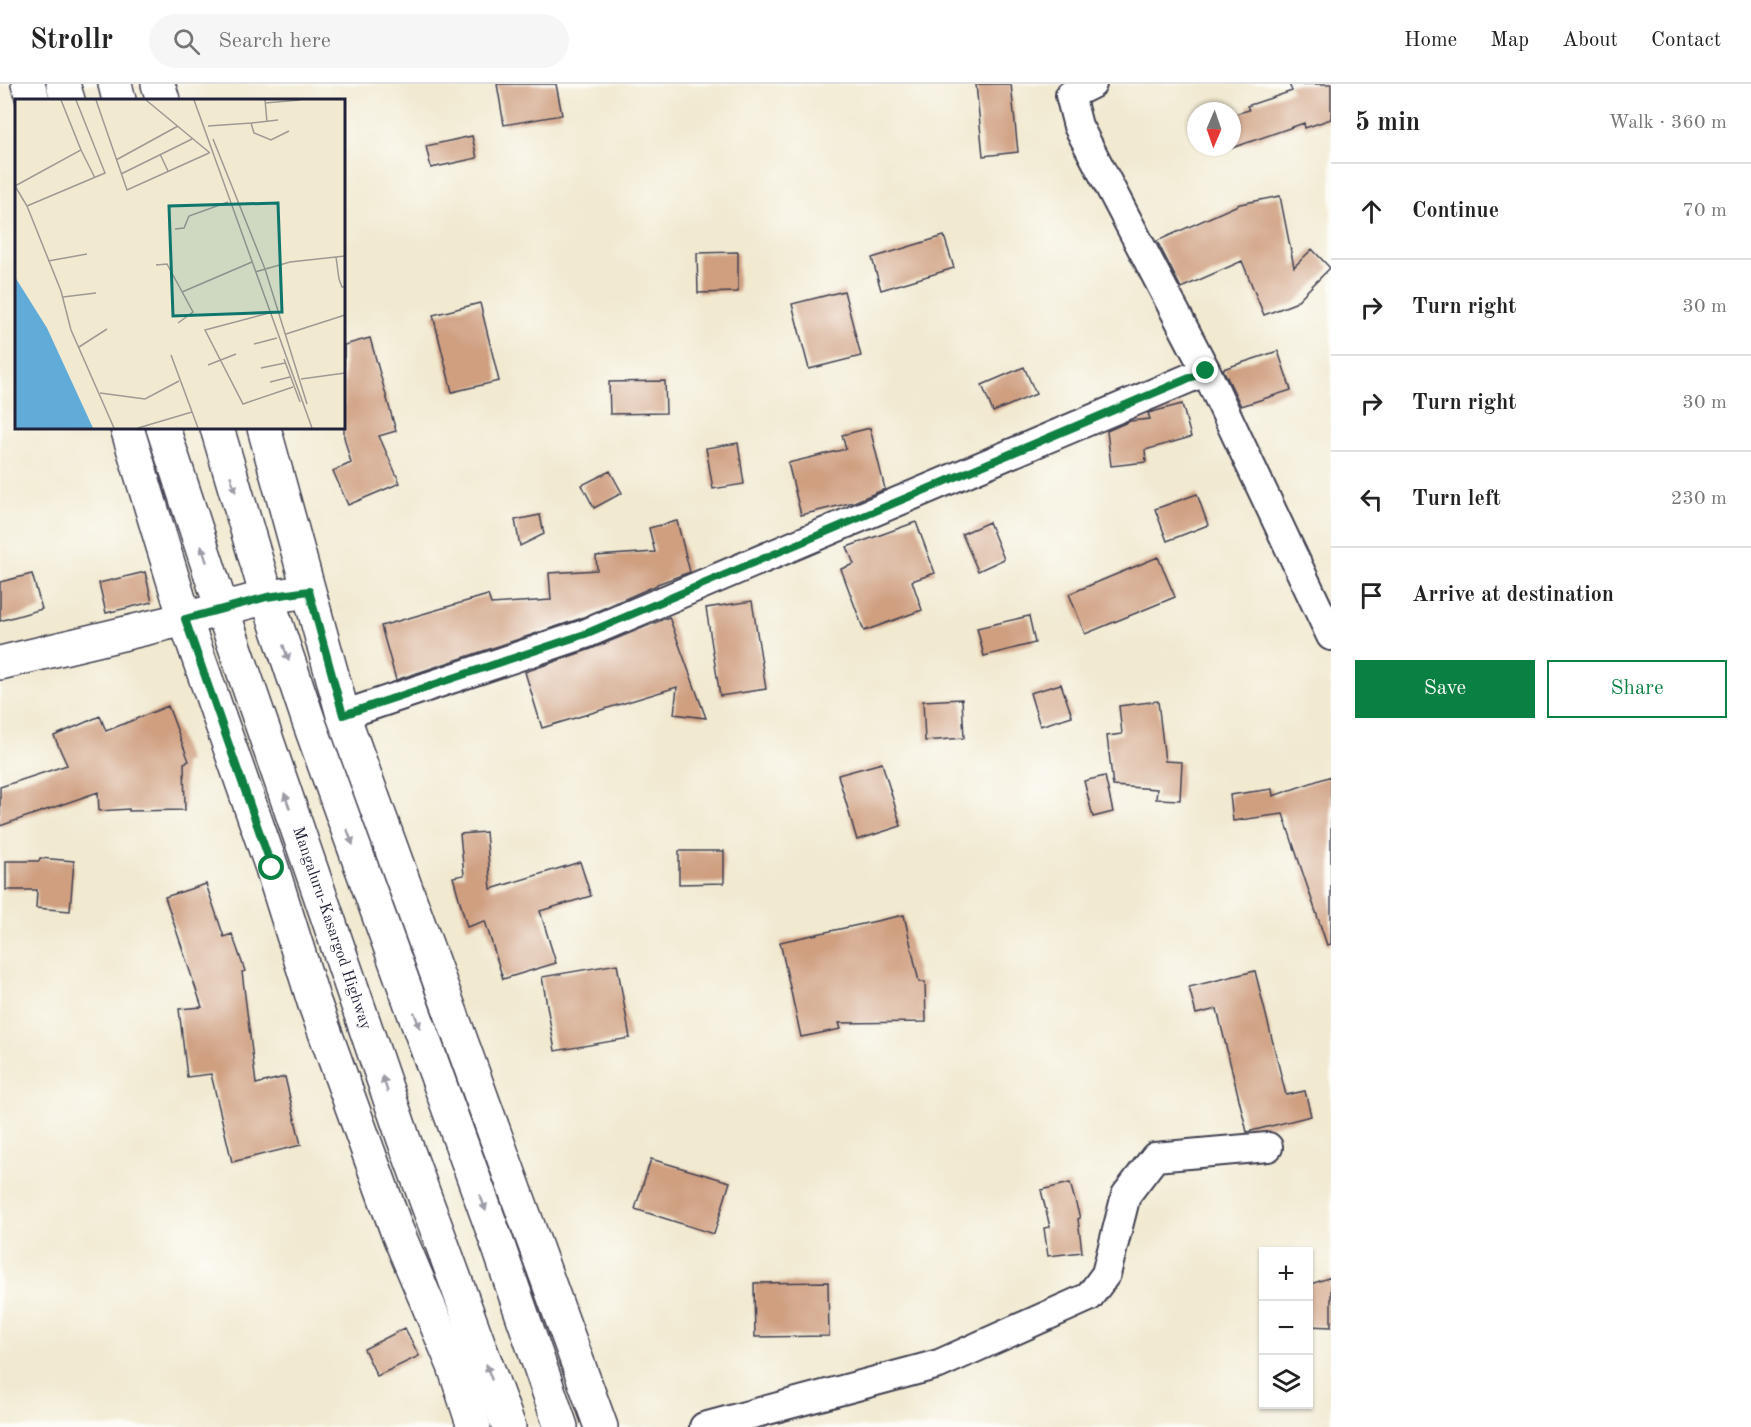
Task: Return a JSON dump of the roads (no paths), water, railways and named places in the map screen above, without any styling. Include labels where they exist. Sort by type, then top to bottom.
[{"type":"main road","points":[[28,84],[33,99]]},
{"type":"main road","points":[[63,84],[68,99]]},
{"type":"main road","points":[[115,84],[119,99]]},
{"type":"main road","points":[[158,84],[164,99]]},
{"type":"main road","points":[[127,429],[185,619],[272,868],[314,1002],[397,1231],[454,1366],[474,1427]]},
{"type":"main road","name":"Mangaluru-Kasargod Highway","points":[[163,429],[222,609],[404,1140],[509,1427]]},
{"type":"main road","points":[[217,429],[267,597],[310,726],[499,1248],[561,1427]]},
{"type":"main road","points":[[264,429],[343,715],[601,1427]]},
{"type":"main road","points":[[0,663],[267,597],[309,591]]},
{"type":"street","points":[[1092,84],[1070,95],[1078,126],[1206,371],[1331,636]]},
{"type":"street","points":[[343,715],[585,634],[1206,371]]},
{"type":"street","points":[[704,1427],[939,1364],[1089,1297],[1106,1274],[1126,1195],[1155,1156],[1268,1147]]}]
